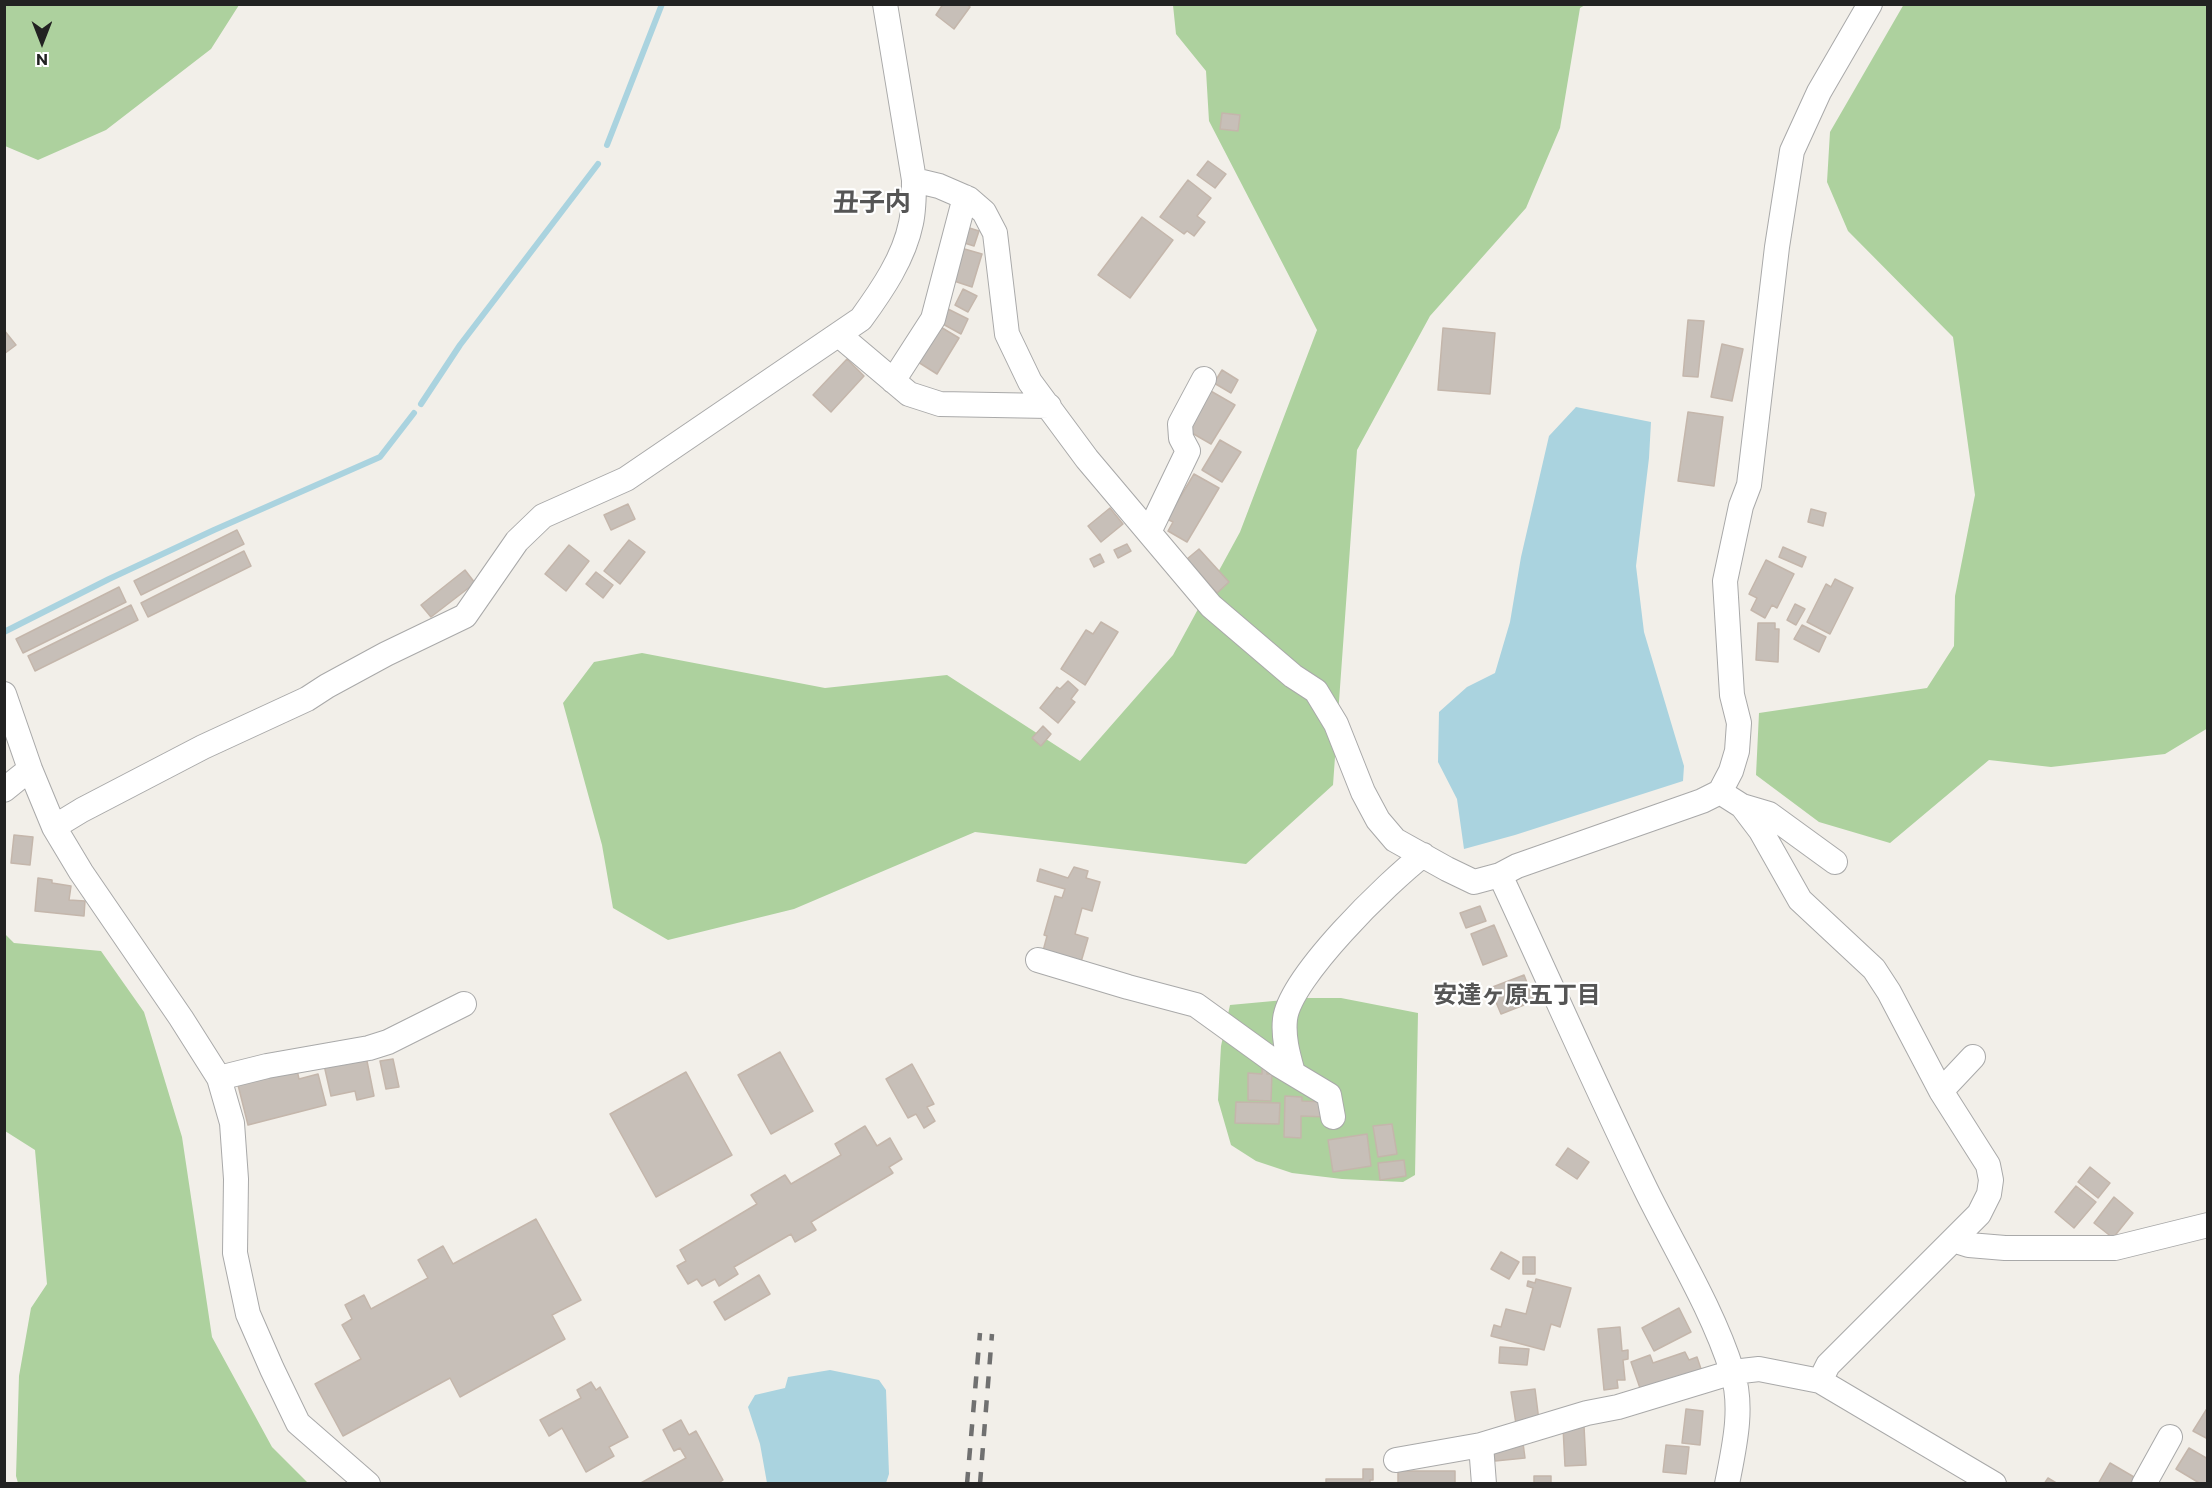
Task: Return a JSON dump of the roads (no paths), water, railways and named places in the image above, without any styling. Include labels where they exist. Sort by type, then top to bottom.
[{"type":"street","points":[[54,827],[203,747],[307,699],[346,675],[465,616],[517,541],[543,516],[626,479],[861,319],[894,268],[911,225],[914,180],[885,4]]},
{"type":"street","points":[[914,180],[939,186],[965,197],[984,212],[995,233],[1007,334],[1030,382],[1087,459],[1211,606],[1293,676],[1316,691],[1336,724],[1363,792],[1377,820],[1395,840],[1474,882],[1500,875],[1517,866],[1702,801],[1720,792],[1731,771],[1737,751],[1738,723],[1732,695],[1725,581],[1741,506],[1749,485],[1776,247],[1792,150],[1819,92],[1870,4]]},
{"type":"street","points":[[893,381],[933,319],[965,197]]},
{"type":"street","points":[[839,335],[909,394],[940,404],[1049,406]]},
{"type":"street","points":[[1149,532],[1188,451],[1181,438],[1180,424],[1204,379]]},
{"type":"street","points":[[4,694],[30,769],[54,827],[81,872],[181,1018],[219,1078],[232,1123],[236,1179],[235,1253],[248,1314],[272,1370],[298,1423],[368,1484]]},
{"type":"street","points":[[4,790],[30,769]]},
{"type":"street","points":[[1720,792],[1742,806],[1769,814],[1835,862]]},
{"type":"street","points":[[1742,806],[1761,831],[1800,900],[1874,969],[1889,992],[1941,1091],[1988,1165],[1991,1180],[1989,1194],[1979,1214],[1828,1365],[1820,1381]]},
{"type":"street","points":[[1293,1073],[1285,1047],[1285,1017],[1297,988],[1307,973],[1374,898],[1423,855]]},
{"type":"street","points":[[1500,875],[1646,1189],[1713,1323],[1733,1372],[1737,1423],[1727,1484]]},
{"type":"street","points":[[1038,960],[1196,1005],[1293,1073],[1329,1095],[1333,1117]]},
{"type":"street","points":[[219,1078],[267,1066],[369,1048],[388,1042],[464,1004]]},
{"type":"street","points":[[1941,1091],[1973,1057]]},
{"type":"street","points":[[1953,1240],[1969,1245],[2005,1248],[2115,1248],[2208,1225]]},
{"type":"street","points":[[1396,1460],[1481,1444],[1587,1413],[1618,1407],[1733,1372],[1759,1369],[1820,1381],[1994,1484]]},
{"type":"street","points":[[2144,1484],[2170,1437]]},
{"type":"street","points":[[1481,1444],[1484,1484]]},
{"type":"water","points":[[1576,407],[1651,422],[1636,566],[1644,632],[1684,766],[1683,781],[1464,849],[1457,799],[1438,762],[1439,712],[1467,687],[1495,673],[1510,622],[1521,557],[1549,436]]},
{"type":"water","points":[[830,1370],[879,1380],[886,1390],[889,1474],[886,1483],[767,1483],[760,1444],[748,1407],[755,1395],[785,1388],[788,1377]]},
{"type":"waterway","points":[[607,145],[662,4]]},
{"type":"waterway","points":[[421,404],[460,345],[598,164]]},
{"type":"waterway","points":[[4,632],[214,530],[380,457],[414,413]]},
{"type":"railway","points":[[967,1484],[980,1333]]},
{"type":"railway","points":[[980,1484],[992,1334]]},
{"type":"district","name":"丑子内","points":[[872,202]]},
{"type":"district","name":"安達ヶ原五丁目","points":[[1517,995]]}]
